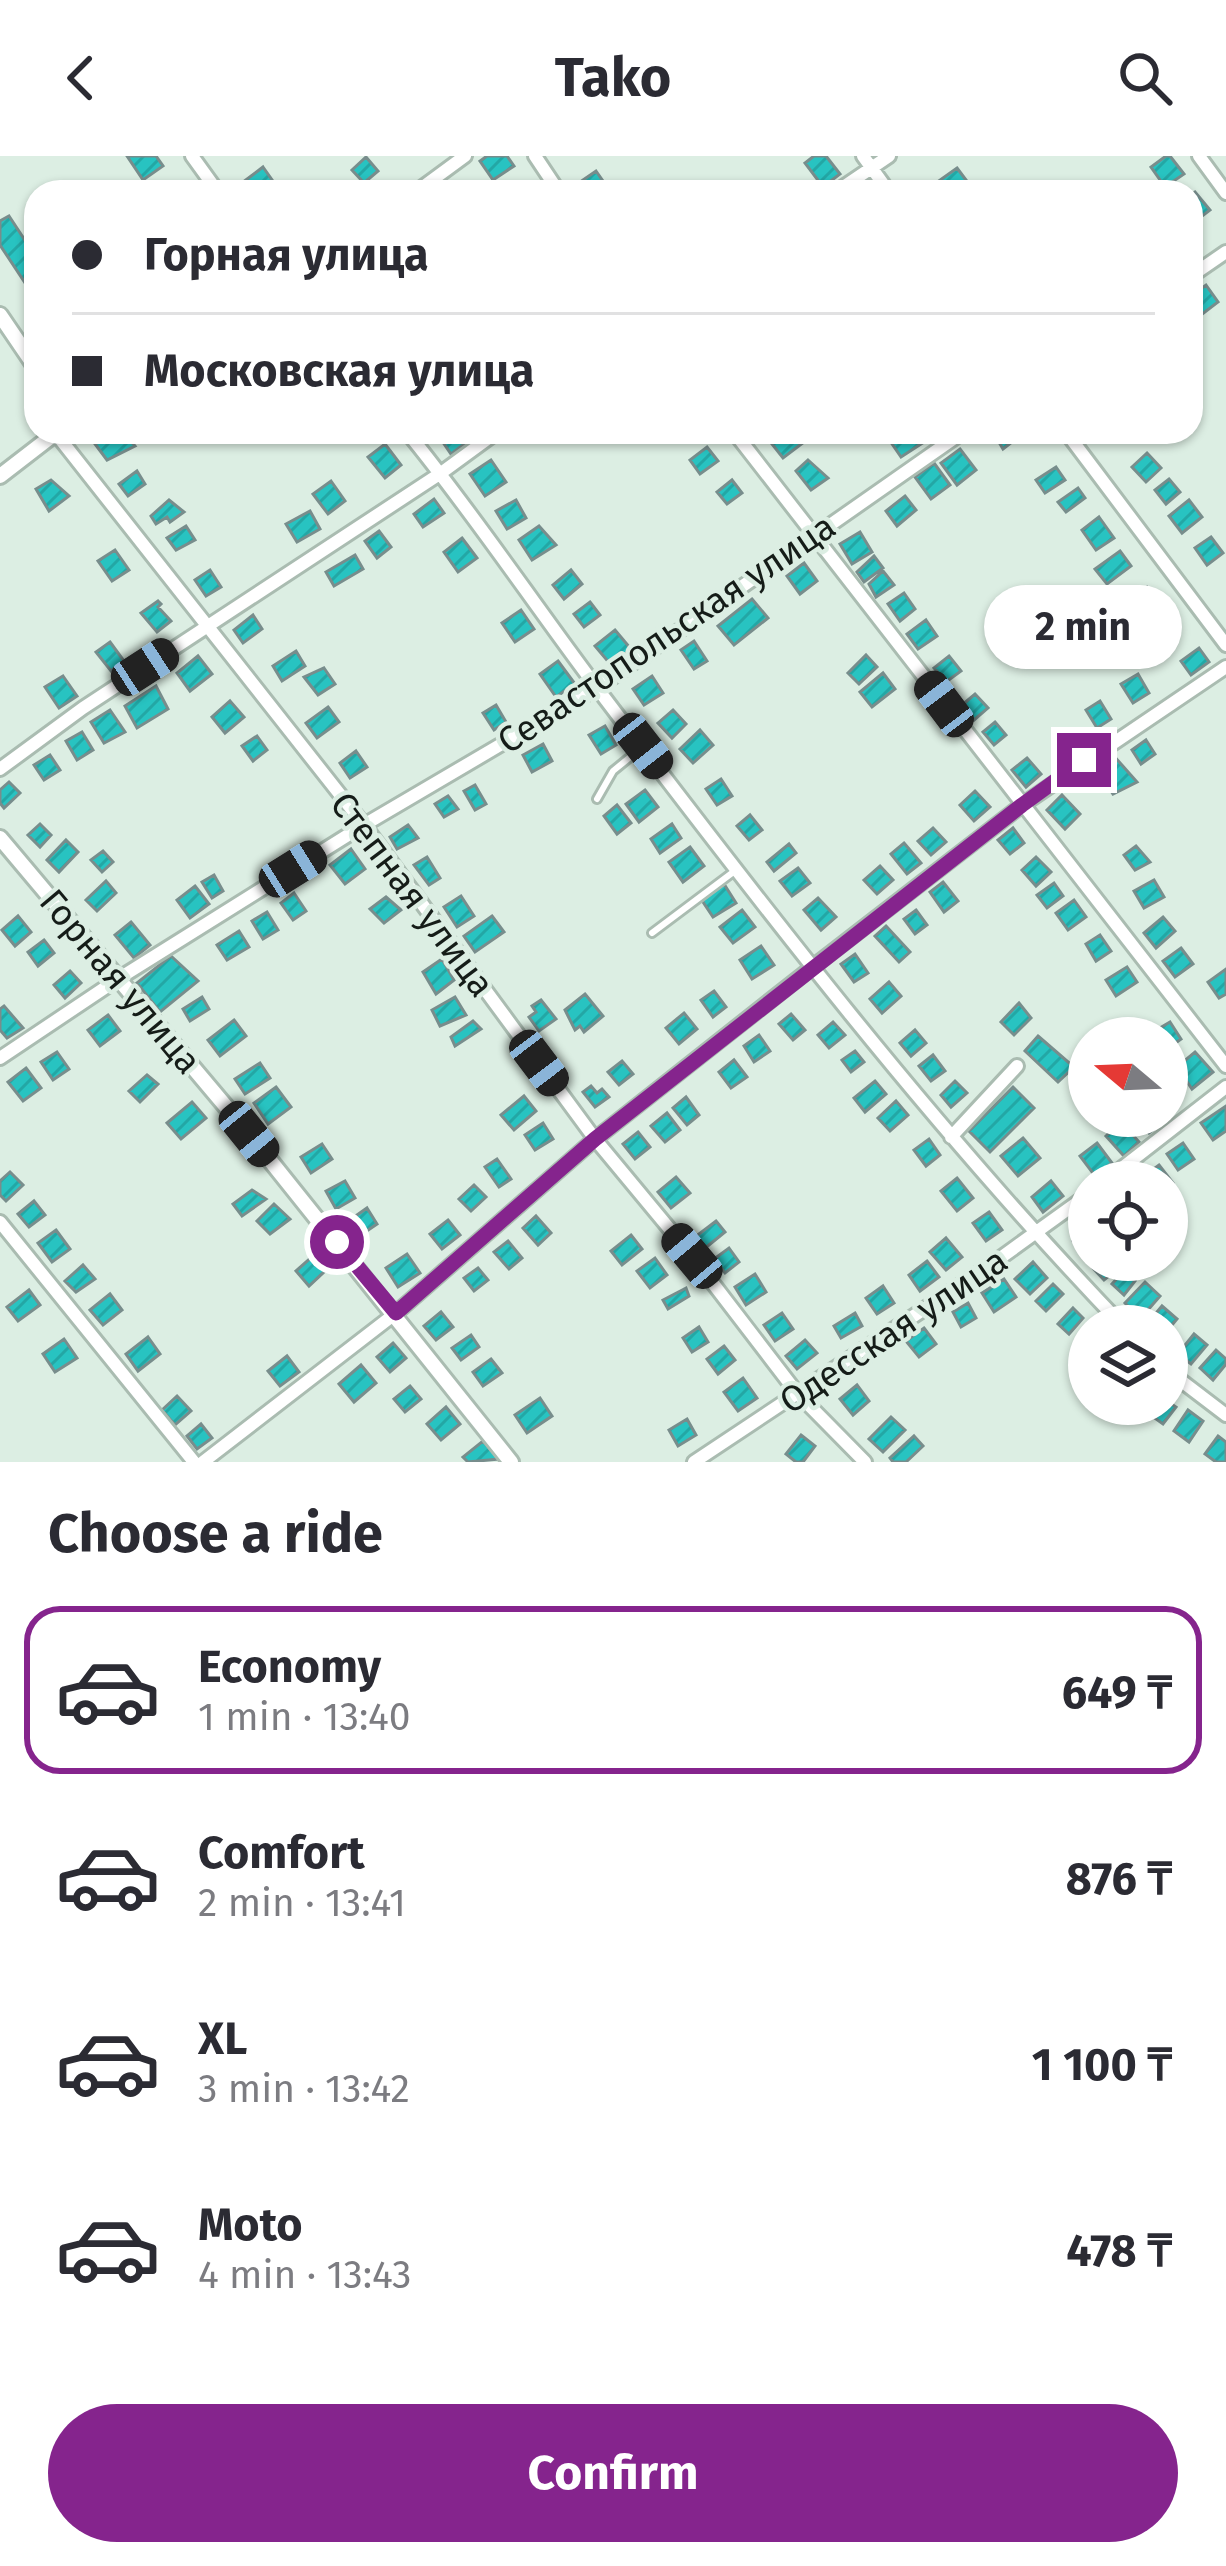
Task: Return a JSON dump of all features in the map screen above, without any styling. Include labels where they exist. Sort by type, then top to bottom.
[{"type":"street","points":[[432,180],[465,156]]},
{"type":"street","points":[[867,162],[889,156]]},
{"type":"street","points":[[1199,156],[1226,193]]},
{"type":"street","points":[[0,315],[24,350]]},
{"type":"street","points":[[0,476],[44,444]]},
{"type":"street","name":"Степная улица","points":[[67,444],[364,825],[595,1139],[797,1393],[866,1462]]},
{"type":"street","points":[[417,444],[597,688],[814,966],[952,1137],[1103,1305]]},
{"type":"street","points":[[0,769],[83,708],[481,444]]},
{"type":"street","points":[[744,444],[1226,1066]]},
{"type":"street","name":"Севастопольская улица","points":[[0,1058],[364,825],[597,688],[946,444]]},
{"type":"street","points":[[1075,444],[1226,645]]},
{"type":"street","points":[[203,1462],[396,1313],[595,1139],[814,966],[1022,805],[1226,667]]},
{"type":"street","name":"Горная улица","points":[[0,838],[396,1313],[511,1462]]},
{"type":"street","points":[[952,1137],[1018,1066]]},
{"type":"street","points":[[1131,1161],[1226,1087]]},
{"type":"street","name":"Одесская улица","points":[[694,1462],[1068,1210]]},
{"type":"street","points":[[0,1222],[194,1462]]},
{"type":"street","points":[[1188,1386],[1226,1415]]},
{"type":"lane","points":[[597,799],[613,771],[643,746]]},
{"type":"lane","points":[[652,933],[738,868]]},
{"type":"building","points":[[127,156],[156,156],[163,166],[143,180]]},
{"type":"building","points":[[487,156],[507,156],[514,166],[493,180],[480,161]]},
{"type":"building","points":[[814,156],[826,156],[840,174],[832,180],[818,180],[805,163]]},
{"type":"building","points":[[1170,156],[1184,174],[1175,180],[1160,180],[1151,167]]},
{"type":"building","points":[[366,157],[378,171],[361,180],[352,170]]},
{"type":"building","points":[[263,167],[272,180],[246,180]]},
{"type":"building","points":[[957,168],[966,180],[940,180]]},
{"type":"building","points":[[9,216],[24,239],[24,281],[0,245],[0,221]]},
{"type":"building","points":[[1206,285],[1218,302],[1203,313]]},
{"type":"building","points":[[95,444],[135,446],[107,460]]},
{"type":"building","points":[[385,444],[401,465],[385,478],[368,457]]},
{"type":"building","points":[[444,444],[464,444],[451,454]]},
{"type":"building","points":[[772,444],[801,444],[783,458]]},
{"type":"building","points":[[892,444],[921,444],[901,457]]},
{"type":"building","points":[[707,447],[718,461],[700,474],[690,460]]},
{"type":"building","points":[[960,449],[976,470],[957,485],[941,463]]},
{"type":"building","points":[[1147,453],[1161,468],[1146,482],[1132,467]]},
{"type":"building","points":[[491,460],[506,482],[485,496],[470,474]]},
{"type":"building","points":[[808,460],[828,478],[811,490],[796,471]]},
{"type":"building","points":[[934,463],[950,485],[931,499],[915,477]]},
{"type":"building","points":[[1056,467],[1065,480],[1045,493],[1036,480]]},
{"type":"building","points":[[137,471],[145,484],[128,496],[119,484]]},
{"type":"building","points":[[1169,479],[1180,492],[1166,504],[1155,490]]},
{"type":"building","points":[[51,480],[69,496],[49,511],[36,489]]},
{"type":"building","points":[[732,480],[742,493],[727,504],[717,492]]},
{"type":"building","points":[[331,481],[345,501],[328,514],[313,494]]},
{"type":"building","points":[[1078,488],[1085,498],[1066,512],[1058,502]]},
{"type":"building","points":[[905,496],[916,510],[897,526],[886,511]]},
{"type":"building","points":[[434,499],[444,513],[423,527],[414,514]]},
{"type":"building","points":[[169,500],[184,512],[170,522],[167,517],[156,524],[151,516]]},
{"type":"building","points":[[516,500],[526,518],[507,529],[496,511]]},
{"type":"building","points":[[1189,500],[1202,517],[1182,533],[1169,516]]},
{"type":"building","points":[[310,511],[320,529],[297,542],[286,524]]},
{"type":"building","points":[[1099,517],[1114,538],[1096,550],[1082,530]]},
{"type":"building","points":[[186,526],[195,540],[176,550],[167,538]]},
{"type":"building","points":[[539,526],[556,545],[532,560],[519,540]]},
{"type":"building","points":[[379,531],[391,547],[377,558],[365,541]]},
{"type":"building","points":[[860,532],[872,552],[852,564],[840,544]]},
{"type":"building","points":[[1211,537],[1223,553],[1207,565],[1195,548]]},
{"type":"building","points":[[462,538],[477,558],[458,572],[444,552]]},
{"type":"building","points":[[115,550],[129,570],[112,581],[98,561]]},
{"type":"building","points":[[1120,551],[1131,566],[1107,584],[1095,569]]},
{"type":"building","points":[[355,555],[363,569],[334,586],[326,572]]},
{"type":"building","points":[[874,556],[883,568],[864,582],[857,572]]},
{"type":"building","points":[[804,563],[817,581],[800,594],[787,576]]},
{"type":"building","points":[[210,570],[221,587],[206,596],[195,580]]},
{"type":"building","points":[[571,570],[582,584],[564,599],[553,585]]},
{"type":"building","points":[[883,571],[894,585],[876,597],[869,584]]},
{"type":"building","points":[[1147,587],[1159,603],[1136,619],[1125,604]]},
{"type":"building","points":[[904,593],[915,609],[900,621],[888,604]]},
{"type":"building","points":[[752,599],[768,618],[734,645],[718,626]]},
{"type":"building","points":[[158,601],[171,621],[157,632],[141,613]]},
{"type":"building","points":[[590,602],[600,615],[584,627],[574,614]]},
{"type":"building","points":[[521,610],[534,629],[515,642],[502,623]]},
{"type":"building","points":[[1168,611],[1178,626],[1155,643],[1144,628]]},
{"type":"building","points":[[253,615],[262,629],[243,643],[234,630]]},
{"type":"building","points":[[926,620],[937,636],[918,649],[907,634]]},
{"type":"building","points":[[615,630],[631,649],[611,665],[595,646]]},
{"type":"building","points":[[694,641],[707,661],[694,669],[681,650]]},
{"type":"building","points":[[110,642],[124,661],[111,671],[96,652]]},
{"type":"building","points":[[1199,648],[1209,662],[1191,675],[1181,661]]},
{"type":"building","points":[[296,651],[305,666],[282,681],[273,666]]},
{"type":"building","points":[[866,655],[877,667],[859,684],[848,673]]},
{"type":"building","points":[[198,656],[212,674],[190,691],[177,673]]},
{"type":"building","points":[[949,656],[961,671],[946,682],[934,668]]},
{"type":"building","points":[[558,661],[575,684],[556,697],[540,674]]},
{"type":"building","points":[[324,668],[335,684],[318,695],[304,677]]},
{"type":"building","points":[[883,673],[895,689],[872,707],[860,692]]},
{"type":"building","points":[[1138,674],[1149,693],[1133,703],[1121,684]]},
{"type":"building","points":[[63,676],[77,696],[59,708],[45,687]]},
{"type":"building","points":[[652,676],[663,693],[644,705],[633,689]]},
{"type":"building","points":[[156,686],[168,709],[137,728],[125,706]]},
{"type":"building","points":[[975,694],[988,708],[974,720],[962,705]]},
{"type":"building","points":[[230,701],[244,717],[225,733],[212,717]]},
{"type":"building","points":[[1100,701],[1111,719],[1097,728],[1086,710]]},
{"type":"building","points":[[496,705],[506,722],[494,730],[483,713]]},
{"type":"building","points":[[328,707],[339,722],[317,738],[306,723]]},
{"type":"building","points":[[110,710],[125,732],[104,743],[91,722]]},
{"type":"building","points":[[673,710],[686,724],[672,738],[658,723]]},
{"type":"building","points":[[995,722],[1006,735],[994,745],[983,732]]},
{"type":"building","points":[[605,726],[616,745],[601,754],[589,735]]},
{"type":"building","points":[[700,730],[713,745],[693,763],[680,749]]},
{"type":"building","points":[[82,732],[93,750],[77,760],[66,741]]},
{"type":"building","points":[[257,736],[267,750],[253,761],[242,746]]},
{"type":"building","points":[[1146,740],[1155,754],[1141,764],[1132,750]]},
{"type":"building","points":[[543,744],[552,761],[532,772],[523,755]]},
{"type":"building","points":[[356,751],[367,767],[350,778],[340,763]]},
{"type":"building","points":[[50,755],[60,770],[44,780],[34,765]]},
{"type":"building","points":[[1113,755],[1137,782],[1113,794],[1095,766]]},
{"type":"building","points":[[1027,758],[1041,774],[1026,787],[1012,770]]},
{"type":"building","points":[[721,779],[732,796],[717,805],[706,789]]},
{"type":"building","points":[[9,782],[20,793],[4,808],[0,790]]},
{"type":"building","points":[[475,785],[486,804],[475,810],[464,791]]},
{"type":"building","points":[[645,790],[658,807],[639,822],[626,804]]},
{"type":"building","points":[[975,791],[990,807],[974,821],[960,805]]},
{"type":"building","points":[[1062,795],[1080,814],[1065,829],[1047,810]]},
{"type":"building","points":[[448,796],[458,809],[444,817],[435,804]]},
{"type":"building","points":[[617,805],[631,823],[617,834],[604,816]]},
{"type":"building","points":[[750,815],[762,830],[749,840],[737,826]]},
{"type":"building","points":[[40,824],[51,835],[40,847],[28,835]]},
{"type":"building","points":[[672,824],[681,838],[660,853],[651,839]]},
{"type":"building","points":[[408,825],[418,838],[397,849],[390,837]]},
{"type":"building","points":[[933,828],[946,842],[931,855],[918,841]]},
{"type":"building","points":[[1013,828],[1024,843],[1010,854],[998,840]]},
{"type":"building","points":[[66,840],[78,852],[59,872],[47,860]]},
{"type":"building","points":[[904,843],[921,863],[907,874],[891,854]]},
{"type":"building","points":[[789,844],[796,853],[774,871],[767,862]]},
{"type":"building","points":[[1136,846],[1150,862],[1135,870],[1124,855]]},
{"type":"building","points":[[690,847],[704,866],[683,882],[669,862]]},
{"type":"building","points":[[351,849],[365,869],[345,884],[330,865]]},
{"type":"building","points":[[103,851],[113,862],[102,872],[91,860]]},
{"type":"building","points":[[427,857],[440,878],[429,885],[414,865]]},
{"type":"building","points":[[1036,857],[1051,872],[1036,886],[1022,870]]},
{"type":"building","points":[[880,866],[893,880],[877,894],[864,880]]},
{"type":"building","points":[[798,868],[810,883],[792,896],[780,881]]},
{"type":"building","points":[[214,875],[223,891],[212,898],[202,882]]},
{"type":"building","points":[[1154,880],[1164,897],[1144,908],[1134,891]]},
{"type":"building","points":[[106,881],[116,893],[97,911],[86,900]]},
{"type":"building","points":[[943,882],[958,901],[944,912],[930,892]]},
{"type":"building","points":[[1054,883],[1063,896],[1047,908],[1037,895]]},
{"type":"building","points":[[724,884],[736,903],[713,917],[701,899]]},
{"type":"building","points":[[195,886],[209,904],[190,918],[177,900]]},
{"type":"building","points":[[294,893],[306,911],[293,920],[281,903]]},
{"type":"building","points":[[461,896],[474,916],[457,927],[444,907]]},
{"type":"building","points":[[386,897],[401,910],[384,923],[370,909]]},
{"type":"building","points":[[818,898],[836,917],[821,930],[804,910]]},
{"type":"building","points":[[1074,900],[1086,917],[1068,930],[1056,913]]},
{"type":"building","points":[[742,910],[755,927],[733,943],[720,927]]},
{"type":"building","points":[[916,910],[927,925],[915,934],[904,919]]},
{"type":"building","points":[[267,912],[278,930],[263,939],[252,921]]},
{"type":"building","points":[[18,916],[31,932],[15,946],[2,930]]},
{"type":"building","points":[[492,916],[504,932],[475,952],[464,936]]},
{"type":"building","points":[[1163,917],[1175,931],[1156,948],[1144,933]]},
{"type":"building","points":[[131,922],[150,945],[134,958],[115,935]]},
{"type":"building","points":[[886,926],[910,952],[899,962],[875,936]]},
{"type":"building","points":[[239,931],[249,947],[227,960],[217,945]]},
{"type":"building","points":[[1100,935],[1111,951],[1096,961],[1086,944]]},
{"type":"building","points":[[44,940],[54,953],[38,966],[28,952]]},
{"type":"building","points":[[761,946],[774,965],[752,979],[740,960]]},
{"type":"building","points":[[1181,948],[1193,964],[1175,977],[1163,961]]},
{"type":"building","points":[[855,954],[868,973],[854,982],[841,964]]},
{"type":"building","points":[[171,956],[198,981],[160,1012],[137,983]]},
{"type":"building","points":[[442,959],[454,980],[436,994],[423,972]]},
{"type":"building","points":[[1127,967],[1137,982],[1116,996],[1106,980]]},
{"type":"building","points":[[1226,969],[1226,994],[1219,998],[1208,982]]},
{"type":"building","points":[[70,971],[81,983],[65,998],[54,985]]},
{"type":"building","points":[[889,982],[901,996],[882,1013],[870,999]]},
{"type":"building","points":[[714,991],[726,1007],[713,1017],[701,1000]]},
{"type":"building","points":[[585,994],[603,1016],[584,1032],[580,1026],[575,1030],[565,1010]]},
{"type":"building","points":[[202,997],[209,1009],[190,1021],[183,1009]]},
{"type":"building","points":[[455,997],[466,1015],[440,1026],[432,1010]]},
{"type":"building","points":[[541,1000],[556,1019],[539,1031],[529,1017],[536,1012],[532,1006]]},
{"type":"building","points":[[1019,1003],[1031,1018],[1014,1035],[1001,1022]]},
{"type":"building","points":[[4,1006],[23,1028],[7,1038],[0,1030]]},
{"type":"building","points":[[684,1013],[697,1029],[679,1044],[666,1028]]},
{"type":"building","points":[[791,1014],[805,1030],[793,1040],[779,1024]]},
{"type":"building","points":[[108,1015],[120,1031],[100,1046],[88,1030]]},
{"type":"building","points":[[234,1020],[246,1036],[220,1056],[208,1040]]},
{"type":"building","points":[[473,1021],[481,1029],[455,1046],[451,1037]]},
{"type":"building","points":[[833,1022],[845,1035],[829,1048],[818,1035]]},
{"type":"building","points":[[915,1030],[926,1043],[911,1056],[900,1043]]},
{"type":"building","points":[[759,1035],[770,1051],[754,1062],[744,1046]]},
{"type":"building","points":[[1038,1036],[1068,1062],[1068,1073],[1058,1082],[1025,1051]]},
{"type":"building","points":[[855,1051],[864,1062],[851,1072],[842,1060]]},
{"type":"building","points":[[57,1052],[69,1069],[53,1080],[41,1062]]},
{"type":"building","points":[[1195,1052],[1213,1072],[1192,1089],[1188,1083],[1188,1058]]},
{"type":"building","points":[[933,1055],[945,1071],[931,1081],[919,1066]]},
{"type":"building","points":[[734,1060],[747,1077],[731,1088],[719,1072]]},
{"type":"building","points":[[622,1061],[633,1074],[619,1085],[608,1072]]},
{"type":"building","points":[[260,1063],[270,1078],[245,1094],[235,1079]]},
{"type":"building","points":[[26,1068],[41,1088],[23,1101],[8,1082]]},
{"type":"building","points":[[147,1075],[158,1084],[140,1102],[129,1091]]},
{"type":"building","points":[[875,1081],[886,1094],[865,1112],[854,1098]]},
{"type":"building","points":[[955,1081],[967,1093],[951,1107],[941,1095]]},
{"type":"building","points":[[591,1086],[609,1097],[595,1107],[583,1092]]},
{"type":"building","points":[[591,1086],[609,1097],[595,1107],[583,1092]]},
{"type":"building","points":[[276,1087],[291,1107],[268,1124],[254,1103]]},
{"type":"building","points":[[1013,1087],[1034,1108],[990,1152],[969,1131]]},
{"type":"building","points":[[524,1096],[536,1111],[514,1130],[501,1115]]},
{"type":"building","points":[[686,1097],[699,1115],[687,1125],[673,1108]]},
{"type":"building","points":[[896,1101],[908,1115],[890,1131],[878,1118]]},
{"type":"building","points":[[192,1102],[206,1118],[181,1139],[167,1123]]},
{"type":"building","points":[[1226,1106],[1226,1131],[1213,1140],[1201,1123]]},
{"type":"building","points":[[667,1113],[680,1130],[665,1142],[651,1126]]},
{"type":"building","points":[[543,1123],[553,1139],[535,1150],[525,1135]]},
{"type":"building","points":[[543,1123],[553,1139],[535,1150],[525,1135]]},
{"type":"building","points":[[638,1132],[650,1147],[635,1159],[623,1144]]},
{"type":"building","points":[[638,1132],[650,1147],[635,1159],[623,1144]]},
{"type":"building","points":[[1107,1137],[1134,1137],[1139,1142],[1124,1156]]},
{"type":"building","points":[[1023,1138],[1040,1158],[1018,1176],[1001,1156]]},
{"type":"building","points":[[929,1139],[940,1155],[926,1166],[914,1150]]},
{"type":"building","points":[[1097,1143],[1110,1161],[1084,1161],[1080,1156]]},
{"type":"building","points":[[1183,1143],[1194,1159],[1172,1161],[1167,1154]]},
{"type":"building","points":[[322,1144],[332,1159],[311,1173],[301,1157]]},
{"type":"building","points":[[497,1159],[511,1179],[499,1187],[485,1167]]},
{"type":"building","points":[[10,1172],[23,1185],[6,1201],[0,1195],[0,1181]]},
{"type":"building","points":[[676,1177],[690,1193],[671,1208],[658,1192]]},
{"type":"building","points":[[957,1178],[973,1198],[957,1211],[941,1191]]},
{"type":"building","points":[[345,1181],[355,1198],[336,1209],[326,1191]]},
{"type":"building","points":[[1051,1181],[1063,1196],[1043,1212],[1032,1197]]},
{"type":"building","points":[[474,1185],[486,1197],[471,1211],[459,1199]]},
{"type":"building","points":[[252,1190],[266,1199],[242,1216],[233,1204]]},
{"type":"building","points":[[34,1201],[45,1215],[29,1227],[18,1214]]},
{"type":"building","points":[[274,1204],[290,1219],[270,1234],[257,1221]]},
{"type":"building","points":[[367,1208],[377,1224],[358,1237],[347,1222]]},
{"type":"building","points":[[989,1212],[1002,1230],[986,1241],[973,1223]]},
{"type":"building","points":[[536,1216],[551,1233],[538,1245],[523,1228]]},
{"type":"building","points":[[448,1220],[460,1235],[442,1249],[430,1234]]},
{"type":"building","points":[[716,1221],[725,1232],[704,1249],[695,1237]]},
{"type":"building","points":[[56,1230],[70,1249],[52,1262],[38,1243]]},
{"type":"building","points":[[631,1235],[642,1249],[622,1265],[611,1251]]},
{"type":"building","points":[[946,1238],[962,1257],[946,1270],[930,1252]]},
{"type":"building","points":[[508,1241],[522,1258],[509,1269],[494,1252]]},
{"type":"building","points":[[729,1248],[739,1262],[725,1273],[714,1259]]},
{"type":"building","points":[[407,1254],[420,1273],[398,1287],[386,1268]]},
{"type":"building","points":[[407,1254],[420,1273],[398,1287],[386,1268]]},
{"type":"building","points":[[313,1256],[325,1271],[309,1286],[296,1271]]},
{"type":"building","points":[[655,1258],[667,1275],[650,1288],[637,1271]]},
{"type":"building","points":[[927,1261],[939,1277],[920,1291],[909,1275]]},
{"type":"building","points":[[1033,1262],[1047,1278],[1030,1294],[1015,1279]]},
{"type":"building","points":[[83,1265],[95,1279],[76,1292],[65,1281]]},
{"type":"building","points":[[478,1268],[488,1280],[474,1291],[464,1278]]},
{"type":"building","points":[[755,1274],[766,1292],[746,1305],[735,1287]]},
{"type":"building","points":[[1004,1279],[1016,1297],[994,1312],[982,1293]]},
{"type":"building","points":[[1115,1281],[1135,1281],[1124,1295],[1112,1284]]},
{"type":"building","points":[[1145,1282],[1160,1296],[1152,1305],[1125,1303]]},
{"type":"building","points":[[1053,1284],[1063,1294],[1046,1311],[1036,1301]]},
{"type":"building","points":[[883,1286],[894,1303],[877,1314],[866,1298]]},
{"type":"building","points":[[686,1288],[689,1296],[668,1309],[663,1300]]},
{"type":"building","points":[[29,1290],[40,1305],[18,1321],[7,1307]]},
{"type":"building","points":[[110,1294],[122,1310],[103,1325],[90,1310]]},
{"type":"building","points":[[968,1303],[976,1318],[961,1327],[953,1312]]},
{"type":"building","points":[[441,1312],[453,1327],[436,1340],[424,1326]]},
{"type":"building","points":[[782,1313],[793,1329],[775,1341],[764,1325]]},
{"type":"building","points":[[855,1313],[862,1326],[841,1338],[834,1326]]},
{"type":"building","points":[[1068,1313],[1068,1333],[1058,1324]]},
{"type":"building","points":[[699,1327],[708,1342],[692,1352],[683,1338]]},
{"type":"building","points":[[924,1328],[936,1344],[919,1357],[906,1341]]},
{"type":"building","points":[[1194,1334],[1207,1345],[1191,1364],[1188,1362],[1188,1342]]},
{"type":"building","points":[[471,1335],[479,1347],[461,1360],[452,1348]]},
{"type":"building","points":[[148,1337],[160,1354],[138,1371],[126,1354]]},
{"type":"building","points":[[64,1339],[77,1358],[55,1372],[43,1354]]},
{"type":"building","points":[[805,1340],[817,1353],[797,1369],[786,1356]]},
{"type":"building","points":[[393,1343],[406,1358],[390,1372],[377,1357]]},
{"type":"building","points":[[724,1346],[735,1360],[718,1374],[707,1359]]},
{"type":"building","points":[[1216,1350],[1226,1364],[1213,1380],[1200,1368]]},
{"type":"building","points":[[287,1356],[299,1372],[280,1386],[268,1371]]},
{"type":"building","points":[[491,1359],[502,1373],[483,1386],[473,1372]]},
{"type":"building","points":[[361,1365],[376,1383],[354,1402],[339,1384]]},
{"type":"building","points":[[743,1378],[757,1398],[738,1411],[724,1392]]},
{"type":"building","points":[[857,1385],[869,1401],[853,1415],[840,1399]]},
{"type":"building","points":[[857,1385],[869,1401],[853,1415],[840,1399]]},
{"type":"building","points":[[410,1386],[421,1399],[405,1412],[394,1399]]},
{"type":"building","points":[[177,1396],[191,1411],[175,1425],[162,1410]]},
{"type":"building","points":[[540,1398],[552,1416],[527,1433],[515,1415]]},
{"type":"building","points":[[446,1407],[460,1424],[441,1440],[427,1424]]},
{"type":"building","points":[[1188,1410],[1203,1421],[1189,1442],[1174,1431],[1178,1425],[1188,1425]]},
{"type":"building","points":[[891,1417],[905,1430],[883,1452],[869,1439]]},
{"type":"building","points":[[687,1419],[696,1435],[678,1446],[669,1430]]},
{"type":"building","points":[[201,1424],[212,1438],[197,1449],[187,1436]]},
{"type":"building","points":[[801,1435],[815,1446],[803,1462],[796,1462],[786,1454]]},
{"type":"building","points":[[914,1436],[923,1446],[906,1462],[893,1462],[890,1458]]},
{"type":"building","points":[[1218,1436],[1226,1442],[1226,1462],[1205,1454]]},
{"type":"building","points":[[483,1441],[499,1459],[468,1462],[463,1457]]},
{"type":"route","points":[[337,1242],[396,1313],[595,1139],[1084,760]]}]
